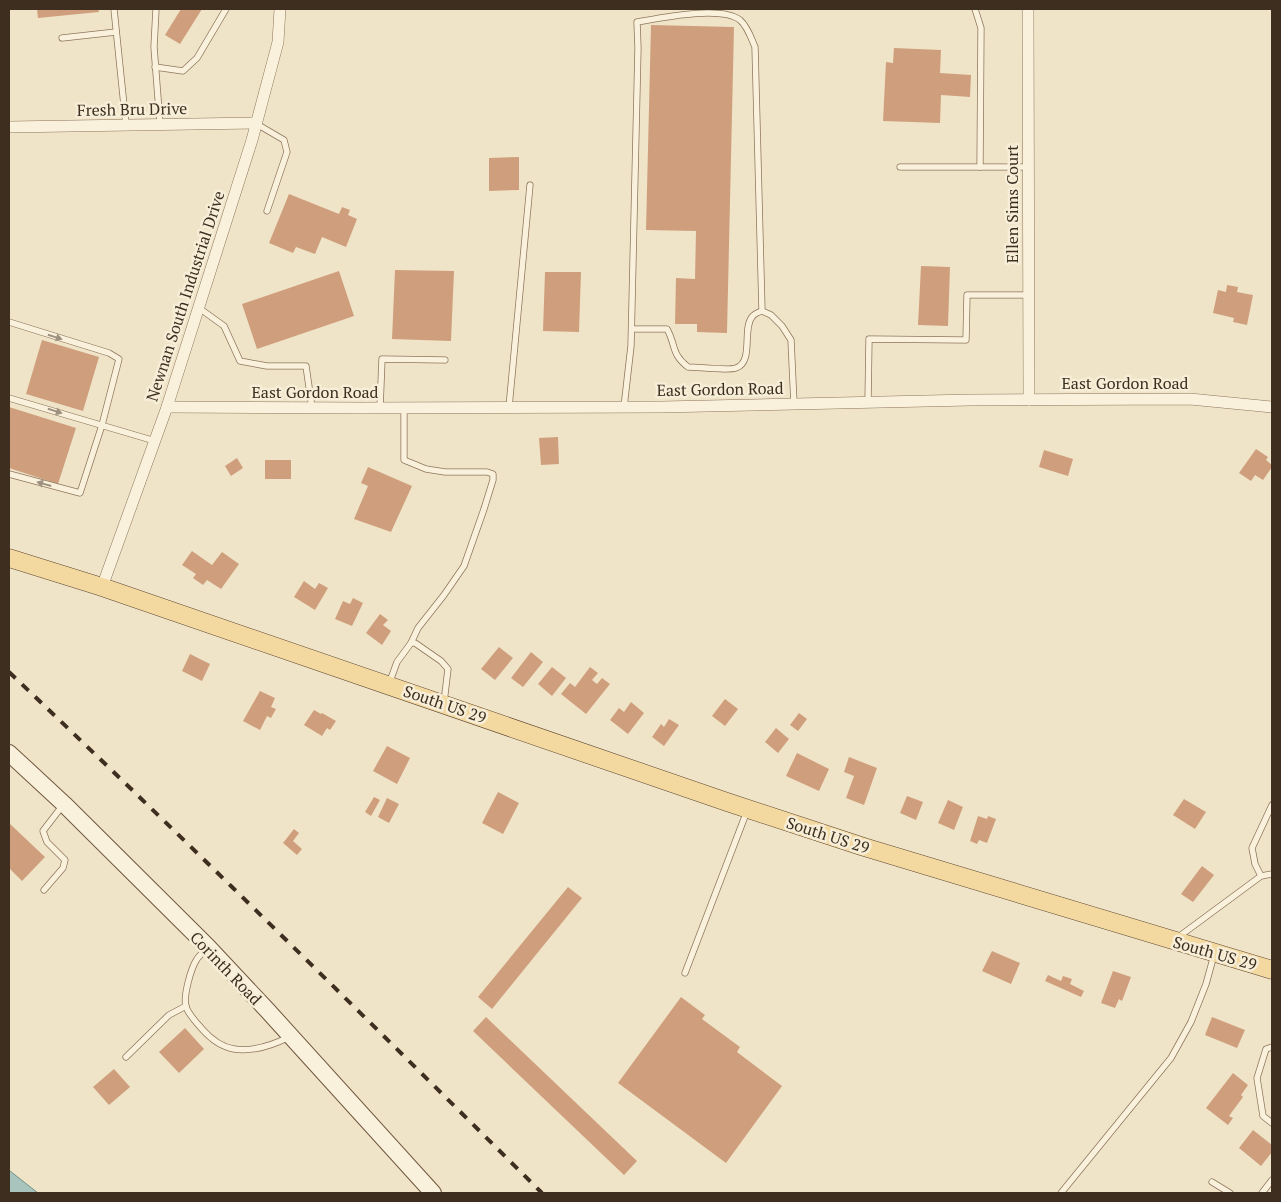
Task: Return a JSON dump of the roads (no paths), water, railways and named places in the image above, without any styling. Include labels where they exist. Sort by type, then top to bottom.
[{"type":"main road","name":"South US 29","points":[[9,558],[102,587],[864,847],[1272,970]]},
{"type":"street","name":"Newnan South Industrial Drive","points":[[102,587],[167,407],[252,140],[278,42],[280,9]]},
{"type":"street","name":"Ellen Sims Court","points":[[1028,9],[1029,400]]},
{"type":"street","name":"Fresh Bru Drive","points":[[9,127],[255,123]]},
{"type":"street","name":"East Gordon Road","points":[[167,407],[509,408],[1190,399],[1272,407]]},
{"type":"street","name":"Corinth Road","points":[[9,753],[64,804],[208,947],[433,1193]]},
{"type":"lane","points":[[114,9],[126,125]]},
{"type":"lane","points":[[156,9],[154,46],[160,124]]},
{"type":"lane","points":[[156,68],[183,71],[197,58],[226,9]]},
{"type":"lane","points":[[975,9],[981,28],[980,167]]},
{"type":"lane","points":[[624,407],[632,328],[637,22],[690,14],[728,14],[740,20],[749,31],[754,47],[762,311]]},
{"type":"lane","points":[[62,38],[116,32]]},
{"type":"lane","points":[[255,123],[284,140],[288,152],[267,211]]},
{"type":"lane","points":[[900,167],[1028,167]]},
{"type":"lane","points":[[509,408],[530,185]]},
{"type":"lane","points":[[868,402],[869,339],[966,340],[967,295],[1028,295]]},
{"type":"lane","points":[[199,308],[224,326],[240,361],[267,366],[306,366],[312,408]]},
{"type":"lane","points":[[632,328],[667,329],[671,336],[675,354],[688,367],[735,368],[742,364],[746,356],[749,325],[752,317],[762,311]]},
{"type":"lane","points":[[762,311],[771,315],[782,326],[791,340],[794,404]]},
{"type":"lane","points":[[9,322],[109,353],[118,359],[102,425],[80,493],[9,474]]},
{"type":"lane","points":[[380,408],[382,359],[445,360]]},
{"type":"lane","points":[[9,398],[155,441]]},
{"type":"lane","points":[[388,685],[397,662],[411,643],[418,628],[464,566],[493,480],[493,474],[487,472],[445,472],[426,469],[404,460],[404,408]]},
{"type":"lane","points":[[411,643],[415,643],[448,669],[444,704]]},
{"type":"lane","points":[[44,890],[63,868],[65,860],[47,842],[43,831],[64,804]]},
{"type":"lane","points":[[1262,876],[1255,864],[1252,848],[1272,805]]},
{"type":"lane","points":[[685,973],[748,809]]},
{"type":"lane","points":[[1174,941],[1262,876],[1271,875]]},
{"type":"lane","points":[[208,947],[197,959],[190,977],[186,1006],[194,1020],[208,1036],[219,1043],[233,1048],[251,1049],[274,1045],[291,1037]]},
{"type":"lane","points":[[1061,1193],[1172,1058],[1206,984],[1214,953]]},
{"type":"lane","points":[[126,1057],[169,1015],[186,1006]]},
{"type":"lane","points":[[1272,1047],[1266,1049],[1257,1078],[1263,1116],[1272,1124]]},
{"type":"lane","points":[[1262,1193],[1272,1180]]},
{"type":"lane","points":[[1212,1182],[1230,1193]]},
{"type":"water","points":[[10,1171],[38,1193],[9,1193]]},
{"type":"railway","points":[[9,672],[277,931],[542,1193]]}]
